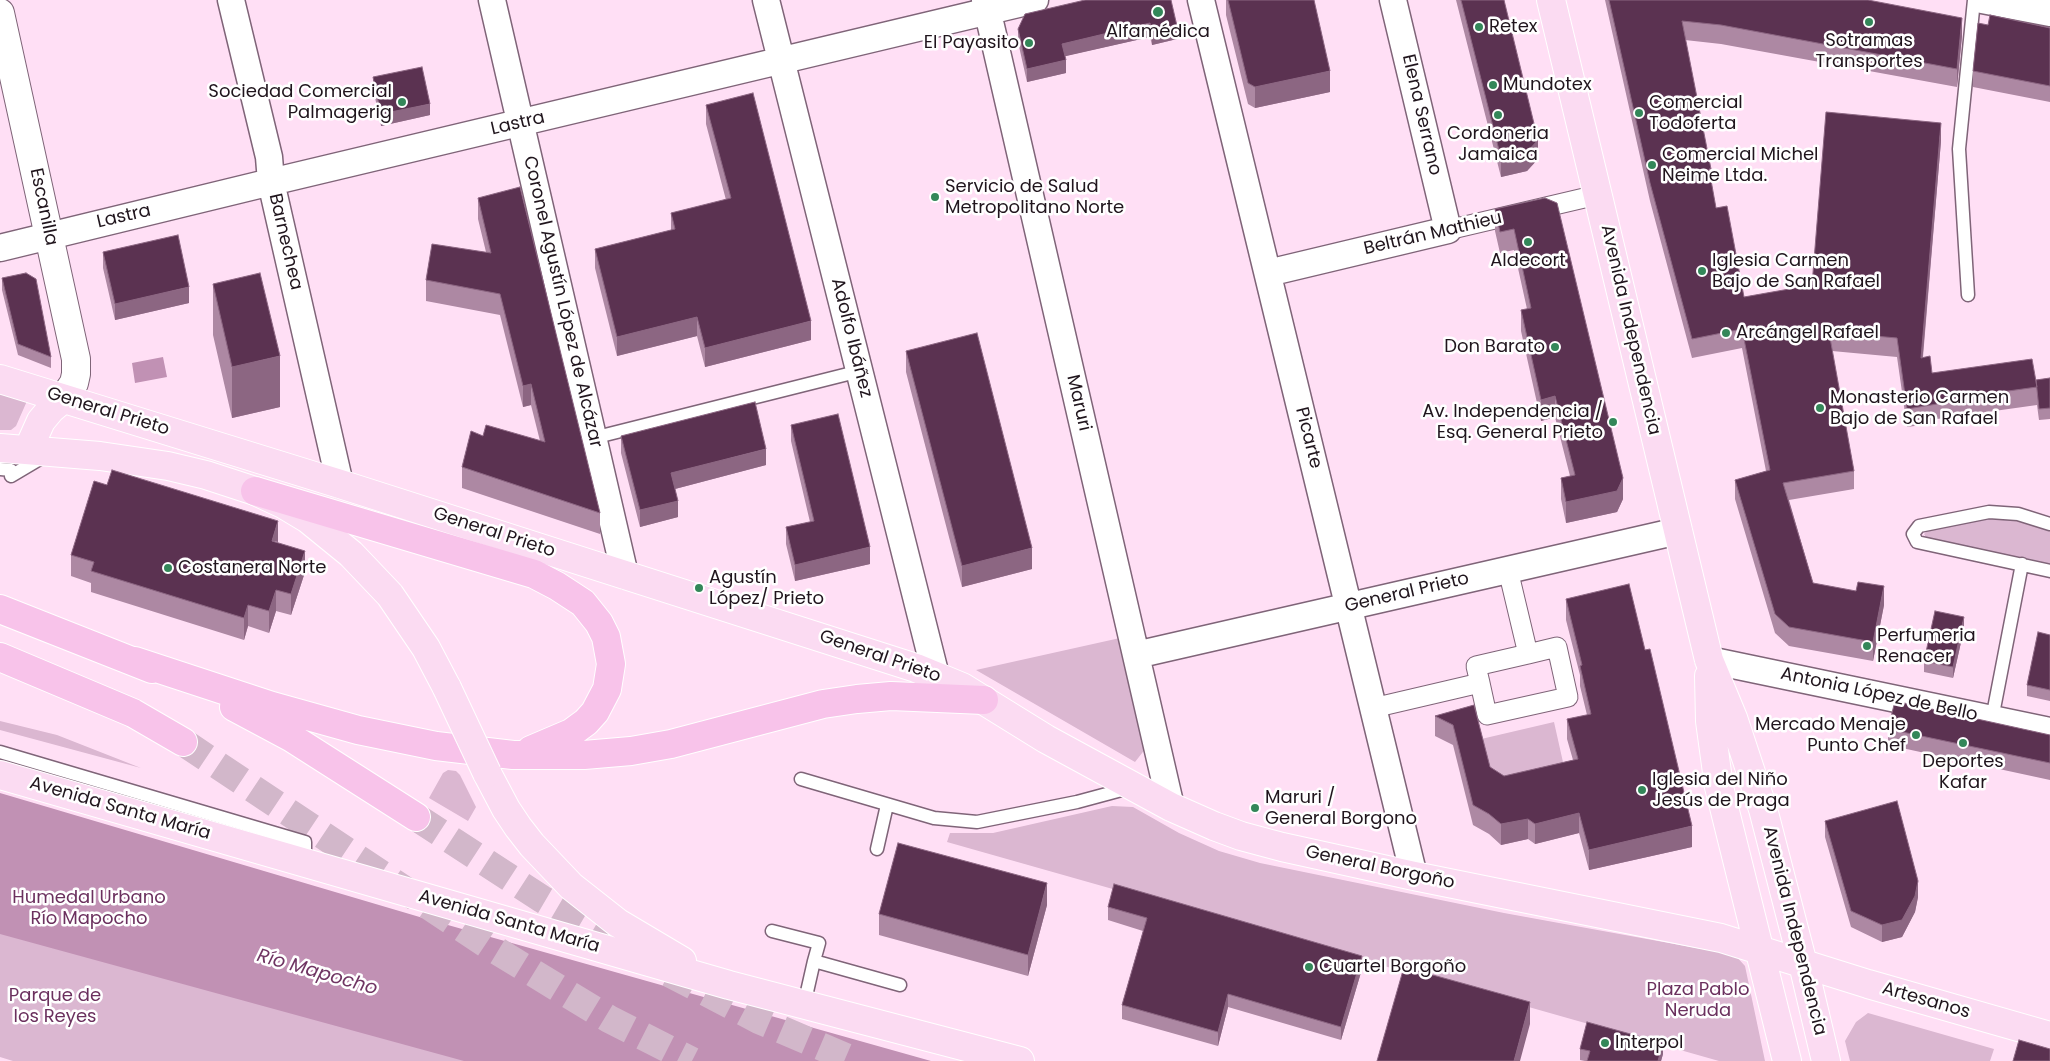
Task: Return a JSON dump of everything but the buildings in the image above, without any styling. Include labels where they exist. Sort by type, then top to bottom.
[{"type":"highway","points":[[255,490],[534,574],[557,586],[590,611],[599,623],[610,651],[610,677],[602,702],[586,722],[571,733],[534,749],[512,755]]},
{"type":"highway","points":[[0,609],[135,662],[199,690],[292,738],[416,817]]},
{"type":"highway","points":[[0,657],[133,713],[183,742]]},
{"type":"highway","points":[[135,662],[272,706],[366,732],[436,746],[512,755],[584,755],[663,746],[823,704],[857,699],[891,696],[984,700]]},
{"type":"highway","points":[[0,673],[86,693]]},
{"type":"main road","name":"Avenida Independencia","points":[[1550,0],[1709,660],[1733,718],[1763,809],[1826,1061]]},
{"type":"main road","name":"General Prieto","points":[[0,379],[340,484],[867,651],[936,676],[962,687],[984,700]]},
{"type":"main road","points":[[28,450],[41,421],[51,409],[64,399]]},
{"type":"main road","name":"General Prieto","points":[[7,469],[28,450],[62,452],[168,466],[255,490],[308,519],[364,567],[390,595],[407,619],[447,688],[506,809],[532,845],[571,886],[618,923],[665,952],[729,985]]},
{"type":"main road","name":"Avenida Independencia","points":[[1709,660],[1710,721],[1719,787],[1787,1061]]},
{"type":"main road","name":"General Borgoño","points":[[984,700],[1046,739],[1170,807],[1241,836],[1414,876],[1721,938],[1803,964]]},
{"type":"main road","name":"Avenida Santa María","points":[[0,774],[729,985],[1020,1061]]},
{"type":"main road","name":"Artesanos","points":[[1803,964],[2050,1036]]},
{"type":"street","name":"Barnechea","points":[[232,0],[269,157],[271,182],[340,484]]},
{"type":"street","name":"Coronel Agustín López de Alcázar","points":[[492,0],[625,574]]},
{"type":"street","name":"Adolfo Ibáñez","points":[[766,0],[936,676]]},
{"type":"street","name":"Lastra","points":[[0,248],[782,61],[986,6],[1035,0]]},
{"type":"street","name":"Picarte","points":[[1201,0],[1414,876]]},
{"type":"street","name":"Elena Serrano","points":[[1393,0],[1448,230]]},
{"type":"street","points":[[1982,0],[2050,13]]},
{"type":"street","name":"Maruri","points":[[986,6],[1170,807]]},
{"type":"street","name":"Escanilla","points":[[0,13],[77,366],[74,383],[64,399]]},
{"type":"street","name":"Beltrán Mathieu","points":[[1268,273],[1598,195]]},
{"type":"street","name":"General Prieto","points":[[1136,655],[1678,531]]},
{"type":"street","points":[[1508,570],[1528,654]]},
{"type":"street","points":[[1557,647],[1568,697],[1487,716],[1480,683],[1476,666],[1557,647]]},
{"type":"street","name":"Antonia López de Bello","points":[[1709,660],[2050,731]]},
{"type":"street","points":[[1374,708],[1480,683]]},
{"type":"lane","points":[[1968,295],[1959,149],[1974,0]]},
{"type":"lane","points":[[593,438],[860,371]]},
{"type":"lane","points":[[7,469],[62,452]]},
{"type":"lane","points":[[2050,524],[2018,514],[1989,512],[1920,526],[1913,534],[1917,542],[2050,570]]},
{"type":"lane","points":[[1992,719],[2022,564]]},
{"type":"lane","points":[[0,752],[305,842],[305,863]]},
{"type":"lane","points":[[801,779],[934,818],[977,822],[1077,802],[1133,786]]},
{"type":"lane","points":[[877,849],[887,805]]},
{"type":"lane","points":[[772,931],[819,943],[804,1005]]},
{"type":"lane","points":[[814,962],[900,985]]},
{"type":"green space","points":[[0,392],[27,401],[16,426],[11,430],[0,430]]},
{"type":"green space","points":[[1991,517],[2017,519],[2050,530],[2050,567],[1928,541],[1924,534],[1929,529]]},
{"type":"green space","points":[[1120,638],[1146,748],[1135,762],[976,670]]},
{"type":"green space","points":[[0,721],[57,735],[141,768],[0,730]]},
{"type":"green space","points":[[1554,722],[1567,780],[1490,798],[1477,740]]},
{"type":"green space","points":[[448,770],[456,771],[460,775],[476,807],[468,821],[429,798],[443,773]]},
{"type":"green space","name":"Humedal Urbano Río Mapocho","points":[[0,797],[386,910],[923,1061],[13,1061],[0,1057]]},
{"type":"green space","name":"Plaza Pablo Neruda","points":[[1112,806],[1133,807],[1179,833],[1219,851],[1260,863],[1504,913],[1735,955],[1745,966],[1765,1061],[1719,1061],[947,842],[950,833],[993,833]]},
{"type":"green space","points":[[1868,1013],[1994,1049],[1990,1061],[1850,1061],[1845,1041],[1856,1022]]},
{"type":"water","points":[[163,357],[167,377],[135,383],[132,363]]},
{"type":"water","name":"Humedal Urbano Río Mapocho","points":[[0,793],[423,918],[931,1061],[464,1061],[0,934]]},
{"type":"tunnel","points":[[183,742],[489,946],[609,1019],[692,1061]]},
{"type":"tunnel","points":[[416,817],[542,899],[634,953]]},
{"type":"tunnel","points":[[669,973],[759,1020],[855,1061]]},
{"type":"place","name":"Alfamédica","points":[[1158,12]]},
{"type":"place","name":"Sotramas Transportes","points":[[1869,22]]},
{"type":"place","name":"Retex","points":[[1479,27]]},
{"type":"place","name":"El Payasito","points":[[1029,43]]},
{"type":"place","name":"Mundotex","points":[[1493,85]]},
{"type":"place","name":"Sociedad Comercial Palmagerig","points":[[402,102]]},
{"type":"place","name":"Comercial Todoferta","points":[[1639,113]]},
{"type":"place","name":"Cordoneria Jamaica","points":[[1498,115]]},
{"type":"place","name":"Comercial Michel Neime Ltda.","points":[[1652,165]]},
{"type":"place","name":"Servicio de Salud Metropolitano Norte","points":[[935,197]]},
{"type":"place","name":"Aldecort","points":[[1528,242]]},
{"type":"place","name":"Iglesia Carmen Bajo de San Rafael","points":[[1702,271]]},
{"type":"place","name":"Arcángel Rafael","points":[[1726,333]]},
{"type":"place","name":"Don Barato","points":[[1555,347]]},
{"type":"place","name":"Monasterio Carmen Bajo de San Rafael","points":[[1820,408]]},
{"type":"place","name":"Av. Independencia / Esq. General Prieto","points":[[1613,422]]},
{"type":"place","name":"Costanera Norte","points":[[168,568]]},
{"type":"place","name":"Agustín López/ Prieto","points":[[699,588]]},
{"type":"place","name":"Perfumeria Renacer","points":[[1867,646]]},
{"type":"place","name":"Mercado Menaje Punto Chef","points":[[1916,735]]},
{"type":"place","name":"Deportes Kafar","points":[[1963,743]]},
{"type":"place","name":"Iglesia del Niño Jesús de Praga","points":[[1642,790]]},
{"type":"place","name":"Maruri / General Borgono","points":[[1255,808]]},
{"type":"place","name":"Cuartel Borgoño","points":[[1309,967]]},
{"type":"place","name":"Interpol","points":[[1605,1043]]},
{"type":"water label","name":"Río Mapocho","points":[[317,973]]},
{"type":"park label","name":"Parque de los Reyes","points":[[55,1006]]}]
